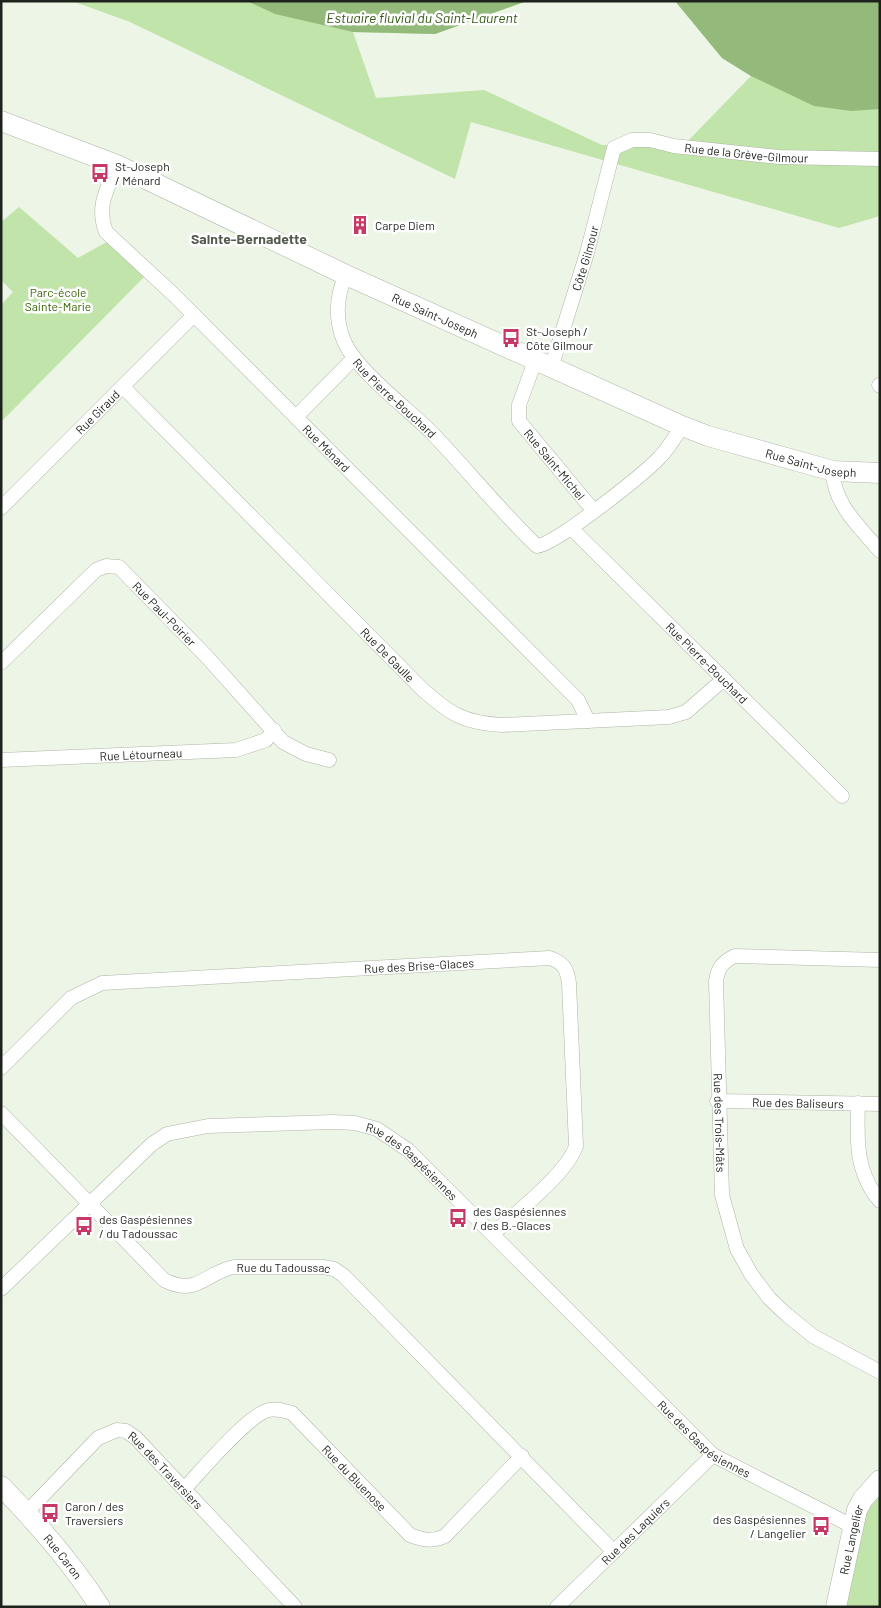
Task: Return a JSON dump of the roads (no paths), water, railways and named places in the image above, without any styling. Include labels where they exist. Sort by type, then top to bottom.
[{"type":"street","name":"Rue Saint-Joseph","points":[[1,121],[117,165],[346,275],[682,426],[708,436],[833,471],[880,474]]},
{"type":"street","name":"Rue de la Grève-Gilmour","points":[[614,148],[632,140],[650,140],[674,146],[778,157],[880,159]]},
{"type":"street","name":"Côte Gilmour","points":[[543,364],[587,253],[614,148]]},
{"type":"street","name":"Rue Ménard","points":[[117,165],[101,207],[101,219],[106,232],[194,315],[578,700],[588,721]]},
{"type":"street","name":"Rue Pierre-Bouchard","points":[[346,275],[339,296],[338,326],[344,343],[354,358],[430,432],[537,546]]},
{"type":"street","name":"Rue Giraud","points":[[1,508],[124,388],[194,315]]},
{"type":"street","points":[[296,417],[354,358]]},
{"type":"street","name":"Rue Saint-Michel","points":[[543,364],[519,405],[520,421],[593,510]]},
{"type":"street","name":"Rue De Gaulle","points":[[124,388],[422,689],[450,713],[461,719],[495,724],[669,717],[686,712],[724,679]]},
{"type":"street","name":"Rue Saint-Michel","points":[[537,546],[543,546],[572,529],[660,457],[682,426]]},
{"type":"street","points":[[833,471],[834,488],[838,499],[880,552]]},
{"type":"street","name":"Rue Pierre-Bouchard","points":[[572,529],[842,796]]},
{"type":"street","name":"Rue Paul-Poirier","points":[[1,663],[96,570],[106,566],[119,566],[293,748],[329,760]]},
{"type":"street","name":"Rue Létourneau","points":[[1,760],[236,750],[266,740],[274,730]]},
{"type":"street","name":"Rue des Trois-Mâts","points":[[880,960],[735,956],[725,961],[718,969],[716,981],[717,1101],[722,1195],[737,1249],[750,1274],[769,1298],[813,1336],[880,1372]]},
{"type":"street","name":"Rue des Brise-Glaces","points":[[1,1068],[72,998],[87,988],[102,983],[550,958],[561,962],[567,970],[569,984],[576,1146],[573,1157],[562,1170],[493,1234]]},
{"type":"street","name":"Rue des Baliseurs","points":[[717,1101],[880,1104]]},
{"type":"street","points":[[858,1103],[857,1149],[860,1166],[864,1179],[880,1201]]},
{"type":"street","name":"Rue du Tadoussac","points":[[1,1113],[164,1280],[174,1285],[184,1287],[196,1285],[226,1268],[234,1267],[314,1266],[334,1269],[353,1284],[613,1550]]},
{"type":"street","name":"Rue des Gaspésiennes","points":[[1,1289],[152,1144],[167,1134],[208,1126],[333,1122],[355,1123],[377,1129],[408,1150],[713,1454],[852,1526]]},
{"type":"street","name":"Rue du Bluenose","points":[[185,1488],[255,1417],[270,1410],[280,1409],[292,1413],[410,1535],[423,1540],[435,1540],[445,1536],[522,1456]]},
{"type":"street","name":"Rue des Traversiers","points":[[27,1512],[98,1438],[117,1430],[126,1431],[136,1438],[185,1488],[296,1607]]},
{"type":"street","name":"Rue des Laquiers","points":[[557,1607],[713,1454]]},
{"type":"street","name":"Rue Langelier","points":[[836,1607],[852,1526],[863,1499],[880,1480]]},
{"type":"street","name":"Rue Caron","points":[[1,1486],[27,1512],[77,1572],[100,1607]]},
{"type":"water","name":"Estuaire fluvial du Saint-Laurent","points":[[247,1],[527,1],[435,34],[353,32],[275,14]]},
{"type":"water","points":[[675,1],[880,1],[880,109],[851,111],[814,106],[751,76],[722,58]]},
{"type":"place","name":"St-Joseph / Ménard","points":[[100,173]]},
{"type":"place","name":"Carpe Diem","points":[[360,225]]},
{"type":"place","name":"St-Joseph / Côte Gilmour","points":[[511,338]]},
{"type":"place","name":"des Gaspésiennes / des B.-Glaces","points":[[458,1218]]},
{"type":"place","name":"des Gaspésiennes / du Tadoussac","points":[[84,1226]]},
{"type":"place","name":"Caron / des Traversiers","points":[[50,1513]]},
{"type":"place","name":"des Gaspésiennes / Langelier","points":[[821,1526]]},
{"type":"district","name":"Sainte-Bernadette","points":[[249,238]]},
{"type":"park label","name":"Parc-école Sainte-Marie","points":[[58,299]]}]
